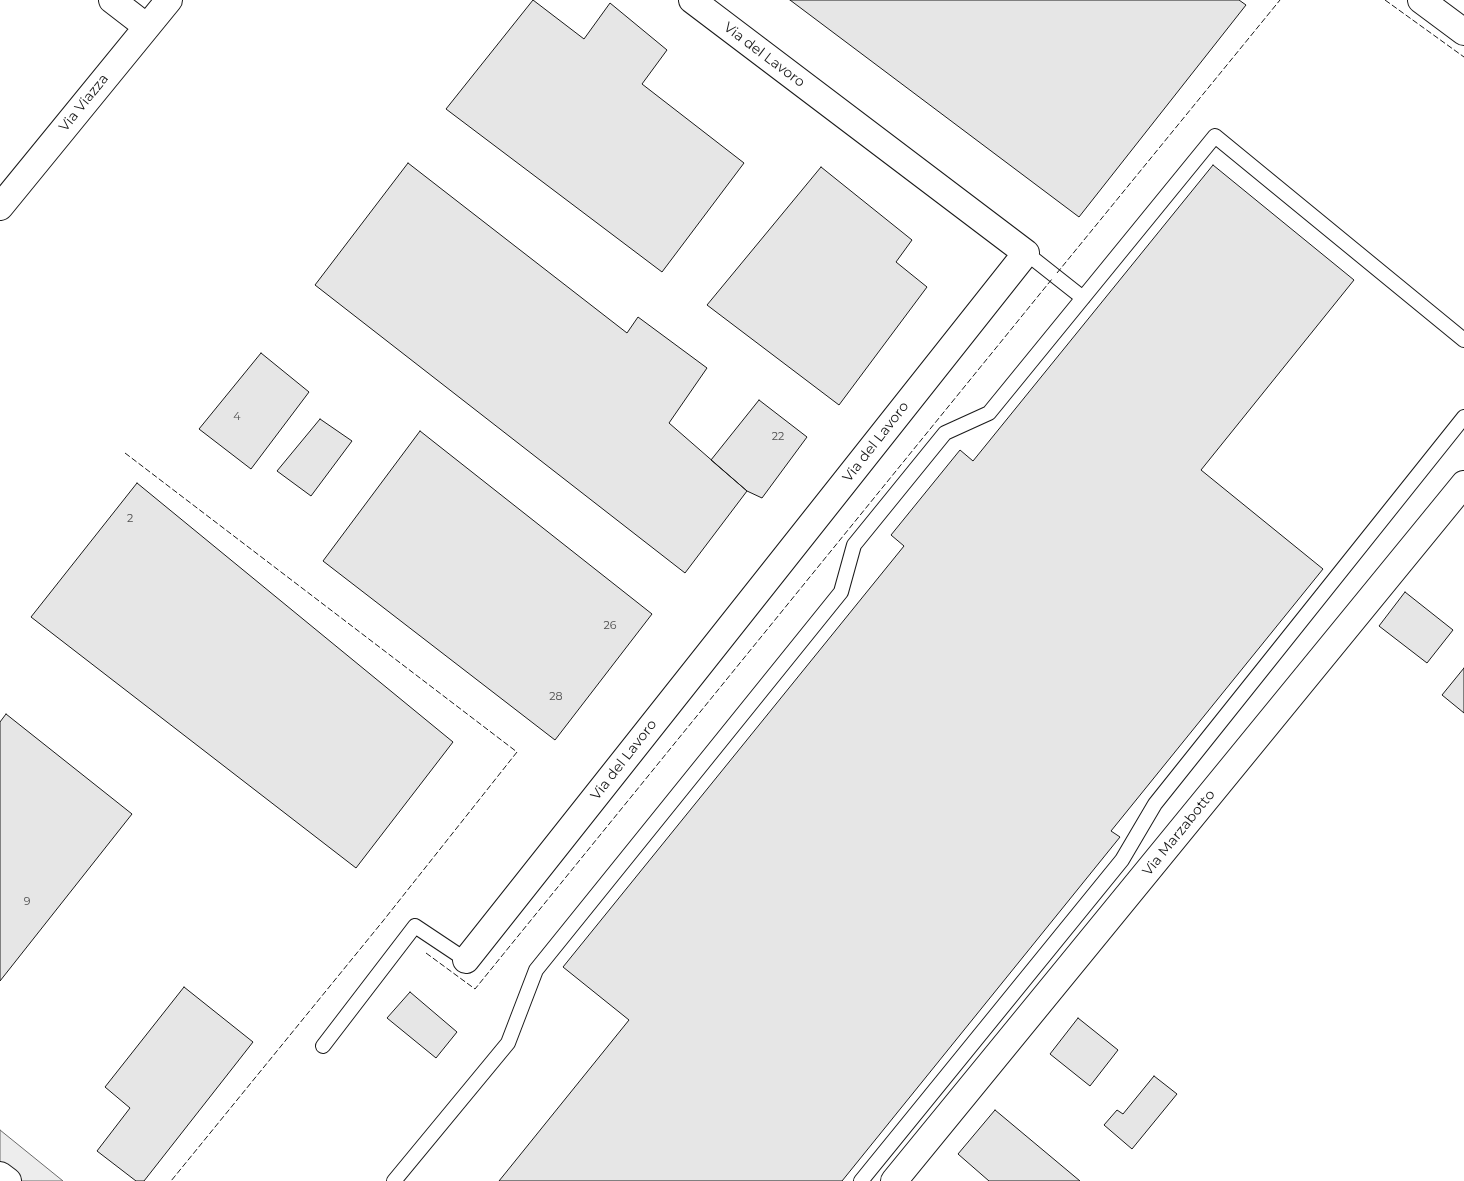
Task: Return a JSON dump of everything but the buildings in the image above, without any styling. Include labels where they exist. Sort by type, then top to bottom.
[{"type":"street","points":[[112,0],[147,27]]},
{"type":"street","name":"Via Viazza","points":[[0,207],[169,0]]},
{"type":"street","name":"Via del Lavoro","points":[[466,960],[1026,253],[692,0]]},
{"type":"street","points":[[1421,0],[1464,32]]},
{"type":"street","name":"Via Marzabotto","points":[[894,1181],[1464,484]]},
{"type":"street","points":[[0,1175],[8,1181]]},
{"type":"lane","points":[[394,1181],[508,1043],[536,970],[841,592],[854,546],[945,433],[989,413],[1215,136],[1464,340]]},
{"type":"lane","points":[[1026,253],[1083,298]]},
{"type":"lane","points":[[861,1181],[1122,860],[1154,804],[1464,417]]},
{"type":"lane","points":[[323,1046],[415,926],[466,960]]},
{"type":"shaded area","points":[[0,1130],[63,1181],[0,1181]]},
{"type":"fence","points":[[1057,273],[1280,0]]},
{"type":"fence","points":[[1385,0],[1464,57]]},
{"type":"fence","points":[[426,953],[475,989],[1052,279]]},
{"type":"fence","points":[[125,453],[517,752],[383,921],[171,1181]]}]
